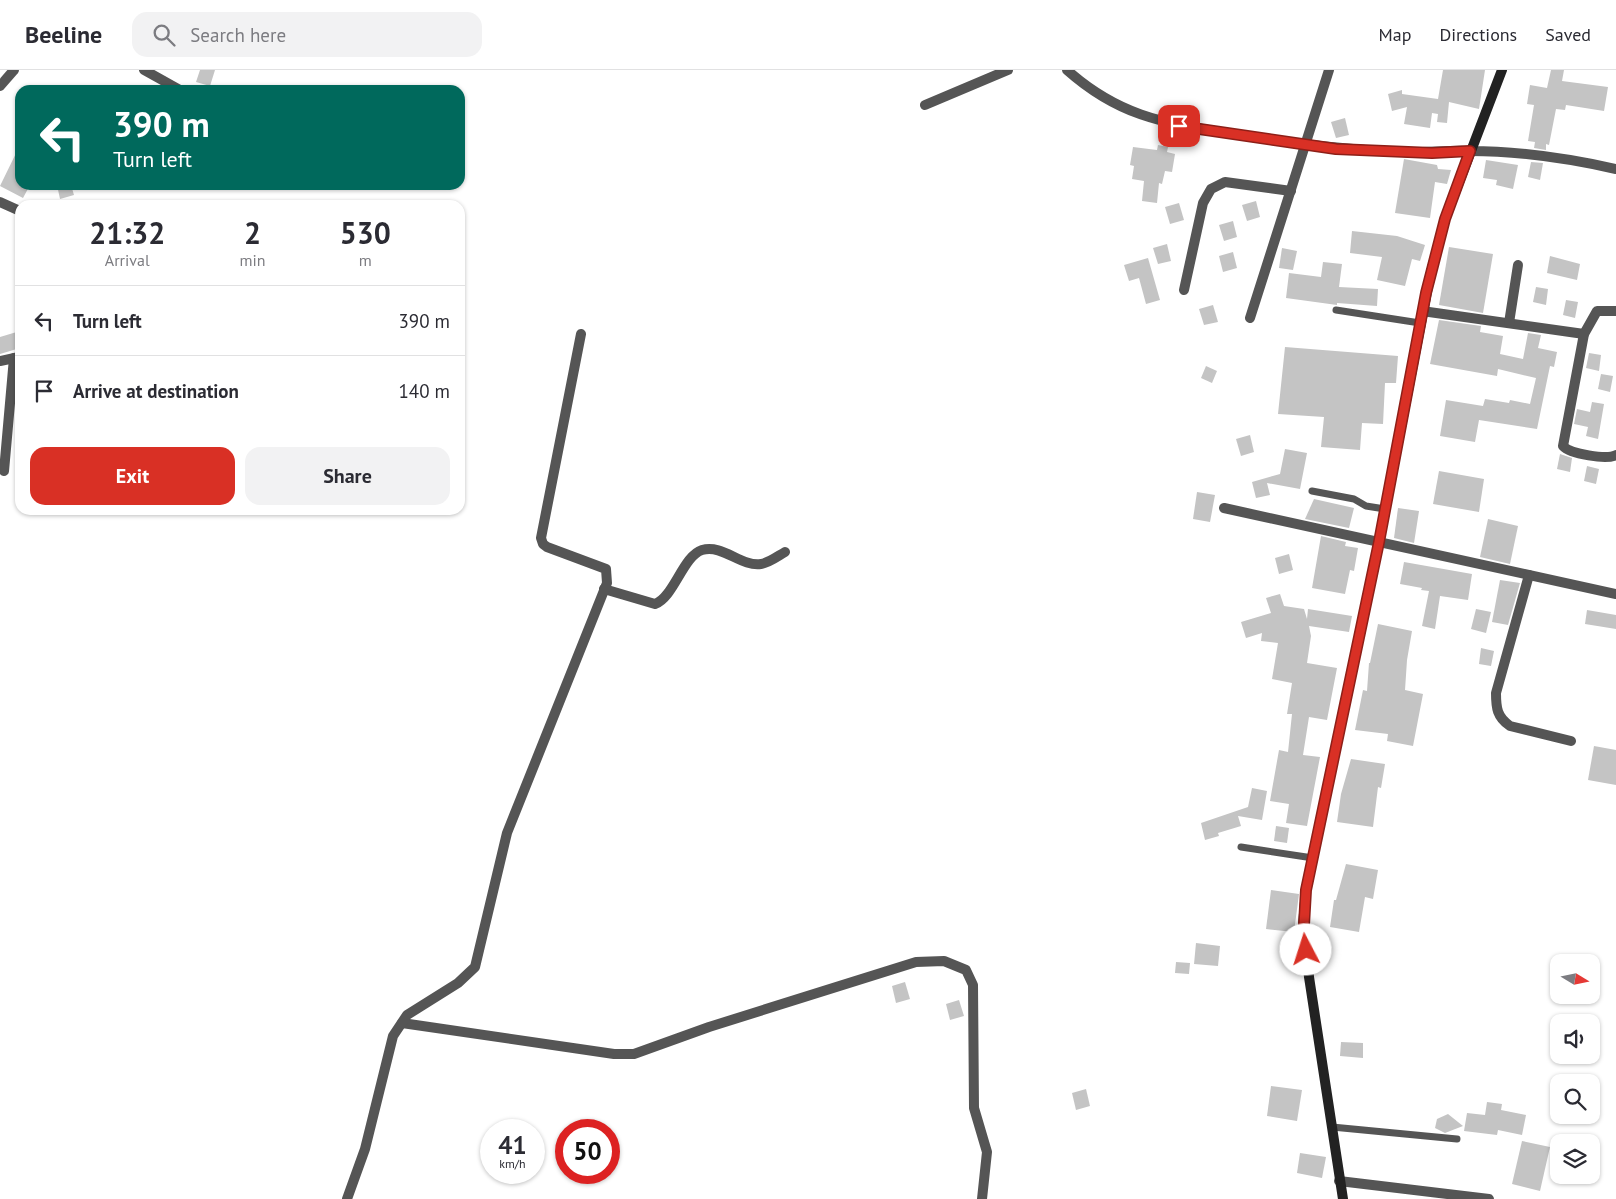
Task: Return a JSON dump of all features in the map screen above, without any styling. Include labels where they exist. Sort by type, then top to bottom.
[{"type":"main road","points":[[1342,1199],[1308,977],[1304,925],[1306,890],[1379,542],[1422,311],[1437,246],[1470,151],[1502,70]]},
{"type":"street","points":[[0,86],[14,70]]},
{"type":"street","points":[[144,70],[171,85]]},
{"type":"street","points":[[925,105],[1008,70]]},
{"type":"street","points":[[1067,70],[1080,82],[1109,100],[1156,121],[1336,149],[1432,153],[1470,151],[1539,157],[1616,170]]},
{"type":"street","points":[[1250,318],[1330,70]]},
{"type":"street","points":[[1184,290],[1203,203],[1211,189],[1225,182],[1291,191]]},
{"type":"street","points":[[0,202],[15,208]]},
{"type":"street","points":[[1509,323],[1518,265]]},
{"type":"street","points":[[1422,311],[1584,334]]},
{"type":"street","points":[[1616,311],[1597,311],[1584,334],[1563,446],[1574,452],[1609,458],[1616,455]]},
{"type":"street","points":[[347,1199],[365,1149],[392,1036],[407,1015],[458,983],[476,967],[507,833],[604,589],[606,569],[547,547],[543,544],[542,538],[581,334]]},
{"type":"street","points":[[0,361],[15,357]]},
{"type":"street","points":[[4,471],[15,375]]},
{"type":"street","points":[[1224,508],[1616,594]]},
{"type":"street","points":[[604,589],[655,604],[663,601],[686,566],[700,551],[714,549],[752,565],[763,564],[785,552]]},
{"type":"street","points":[[1529,575],[1496,693],[1496,708],[1502,720],[1510,726],[1571,741]]},
{"type":"street","points":[[402,1023],[614,1054],[634,1054],[709,1027],[916,962],[944,961],[966,970],[973,985],[974,1108],[987,1152],[982,1199]]},
{"type":"street","points":[[1339,1181],[1490,1199]]},
{"type":"lane","points":[[1336,310],[1420,323]]},
{"type":"lane","points":[[1312,491],[1354,499],[1366,506],[1385,510]]},
{"type":"lane","points":[[1241,846],[1313,858]]},
{"type":"lane","points":[[1332,1127],[1457,1139]]},
{"type":"building","points":[[200,70],[215,70],[210,85],[196,82]]},
{"type":"building","points":[[1443,70],[1485,70],[1479,109],[1449,102],[1447,123],[1437,122],[1438,114],[1432,113],[1430,128],[1404,124],[1407,107],[1392,111],[1388,94],[1402,90],[1402,94],[1438,99]]},
{"type":"building","points":[[1551,70],[1564,70],[1562,81],[1608,87],[1604,111],[1566,105],[1565,110],[1556,109],[1549,145],[1546,144],[1546,150],[1534,148],[1535,142],[1528,141],[1534,105],[1527,104],[1530,85],[1547,88]]},
{"type":"building","points":[[1345,118],[1349,135],[1336,138],[1331,122]]},
{"type":"building","points":[[1158,145],[1168,147],[1167,152],[1175,154],[1172,172],[1165,171],[1162,184],[1159,183],[1157,203],[1142,201],[1144,181],[1132,179],[1134,166],[1130,165],[1133,147],[1157,150]]},
{"type":"building","points":[[15,155],[15,190],[27,190],[23,198],[0,186]]},
{"type":"building","points":[[1404,159],[1437,165],[1438,169],[1451,170],[1447,184],[1435,182],[1430,218],[1395,213]]},
{"type":"building","points":[[1486,160],[1518,165],[1513,189],[1496,185],[1497,180],[1483,178]]},
{"type":"building","points":[[1531,162],[1543,163],[1540,180],[1528,177]]},
{"type":"building","points":[[58,190],[72,190],[74,195],[60,199]]},
{"type":"building","points":[[1256,201],[1260,217],[1247,221],[1242,205]]},
{"type":"building","points":[[1179,203],[1184,220],[1170,224],[1165,207]]},
{"type":"building","points":[[1233,221],[1237,237],[1224,241],[1219,225]]},
{"type":"building","points":[[1352,231],[1397,236],[1425,245],[1420,261],[1412,259],[1405,286],[1377,280],[1382,257],[1350,253]]},
{"type":"building","points":[[1167,244],[1171,261],[1158,264],[1153,248]]},
{"type":"building","points":[[1449,247],[1493,254],[1483,313],[1439,305]]},
{"type":"building","points":[[1282,248],[1297,251],[1293,270],[1279,268]]},
{"type":"building","points":[[1233,252],[1237,268],[1223,272],[1219,256]]},
{"type":"building","points":[[1550,256],[1580,264],[1577,280],[1547,273]]},
{"type":"building","points":[[1148,258],[1160,300],[1146,304],[1139,278],[1129,281],[1124,265]]},
{"type":"building","points":[[1323,262],[1342,264],[1339,287],[1378,289],[1377,306],[1337,303],[1337,305],[1286,298],[1289,273],[1321,277]]},
{"type":"building","points":[[1536,287],[1548,289],[1546,305],[1533,302]]},
{"type":"building","points":[[1566,300],[1578,302],[1575,318],[1563,315]]},
{"type":"building","points":[[1213,305],[1218,322],[1204,325],[1199,309]]},
{"type":"building","points":[[1439,320],[1481,326],[1480,332],[1503,336],[1500,354],[1523,359],[1528,333],[1541,335],[1538,348],[1557,352],[1554,367],[1550,366],[1537,429],[1479,420],[1475,442],[1440,436],[1446,400],[1483,406],[1485,399],[1509,403],[1510,400],[1530,404],[1536,378],[1498,369],[1497,376],[1430,364]]},
{"type":"building","points":[[15,332],[15,350],[0,354],[0,337]]},
{"type":"building","points":[[1285,347],[1398,356],[1396,383],[1385,383],[1383,424],[1362,423],[1360,450],[1321,447],[1324,417],[1278,414]]},
{"type":"building","points":[[1589,353],[1601,355],[1599,371],[1586,368]]},
{"type":"building","points":[[1206,366],[1217,371],[1212,383],[1201,378]]},
{"type":"building","points":[[1601,374],[1613,376],[1610,392],[1598,389]]},
{"type":"building","points":[[1592,402],[1604,404],[1598,439],[1586,436],[1588,427],[1574,424],[1577,409],[1590,412]]},
{"type":"building","points":[[1250,435],[1254,452],[1241,456],[1236,439]]},
{"type":"building","points":[[1285,449],[1307,453],[1300,489],[1267,483],[1270,495],[1256,498],[1252,482],[1280,474]]},
{"type":"building","points":[[1560,454],[1572,458],[1570,472],[1557,469]]},
{"type":"building","points":[[1587,466],[1599,469],[1596,484],[1584,481]]},
{"type":"building","points":[[1439,471],[1484,479],[1479,512],[1433,504]]},
{"type":"building","points":[[1197,492],[1215,495],[1210,522],[1193,519]]},
{"type":"building","points":[[1314,499],[1354,508],[1349,528],[1305,519]]},
{"type":"building","points":[[1398,508],[1419,511],[1414,543],[1394,538]]},
{"type":"building","points":[[1488,519],[1518,526],[1510,564],[1480,557]]},
{"type":"building","points":[[1321,536],[1346,542],[1345,546],[1358,548],[1354,571],[1350,570],[1345,594],[1312,588]]},
{"type":"building","points":[[1289,554],[1293,570],[1279,574],[1275,558]]},
{"type":"building","points":[[1404,562],[1472,574],[1468,600],[1440,596],[1435,629],[1422,626],[1429,591],[1400,584]]},
{"type":"building","points":[[1500,580],[1520,583],[1508,625],[1492,622]]},
{"type":"building","points":[[1280,594],[1284,606],[1304,609],[1307,619],[1308,609],[1352,616],[1349,632],[1309,626],[1311,636],[1307,663],[1337,668],[1327,720],[1309,717],[1303,755],[1320,757],[1307,826],[1286,823],[1289,804],[1270,801],[1279,750],[1288,752],[1292,714],[1287,714],[1292,683],[1272,679],[1278,643],[1261,641],[1262,633],[1246,638],[1241,622],[1271,613],[1266,598]]},
{"type":"building","points":[[1476,609],[1491,612],[1486,633],[1471,629]]},
{"type":"building","points":[[1587,610],[1616,615],[1616,629],[1585,624]]},
{"type":"building","points":[[1378,624],[1412,631],[1407,660],[1405,690],[1423,694],[1413,746],[1387,741],[1388,734],[1355,730],[1363,690],[1367,691],[1369,663]]},
{"type":"building","points":[[1481,648],[1494,651],[1491,666],[1479,664]]},
{"type":"building","points":[[1594,746],[1616,750],[1616,785],[1588,780]]},
{"type":"building","points":[[1351,759],[1385,764],[1381,788],[1378,787],[1373,827],[1337,822],[1341,794]]},
{"type":"building","points":[[1252,788],[1267,791],[1262,820],[1238,816],[1241,826],[1218,833],[1219,836],[1205,840],[1201,823],[1248,807]]},
{"type":"building","points":[[1276,826],[1289,828],[1287,843],[1274,841]]},
{"type":"building","points":[[1346,864],[1378,870],[1373,899],[1365,897],[1359,932],[1330,927],[1334,900],[1336,900]]},
{"type":"building","points":[[1271,890],[1299,894],[1294,932],[1266,929]]},
{"type":"building","points":[[1196,943],[1220,946],[1218,966],[1194,964]]},
{"type":"building","points":[[1176,962],[1190,963],[1189,974],[1175,973]]},
{"type":"building","points":[[905,982],[910,999],[896,1003],[892,986]]},
{"type":"building","points":[[959,1000],[964,1016],[950,1020],[946,1004]]},
{"type":"building","points":[[1341,1042],[1363,1043],[1363,1058],[1340,1056]]},
{"type":"building","points":[[1271,1086],[1302,1090],[1297,1121],[1267,1116]]},
{"type":"building","points":[[1086,1089],[1090,1106],[1076,1110],[1072,1093]]},
{"type":"building","points":[[1487,1102],[1502,1104],[1501,1110],[1526,1115],[1522,1135],[1498,1130],[1497,1135],[1464,1131],[1467,1113],[1485,1115]]},
{"type":"building","points":[[1448,1114],[1463,1126],[1445,1133],[1435,1128],[1437,1119]]},
{"type":"building","points":[[1522,1141],[1550,1147],[1540,1191],[1512,1184]]},
{"type":"building","points":[[1300,1153],[1326,1157],[1322,1178],[1297,1173]]},
{"type":"route","points":[[1179,126],[1336,149],[1432,153],[1470,151],[1445,219],[1422,311],[1379,542],[1340,719],[1306,890],[1304,925],[1306,950]]}]
